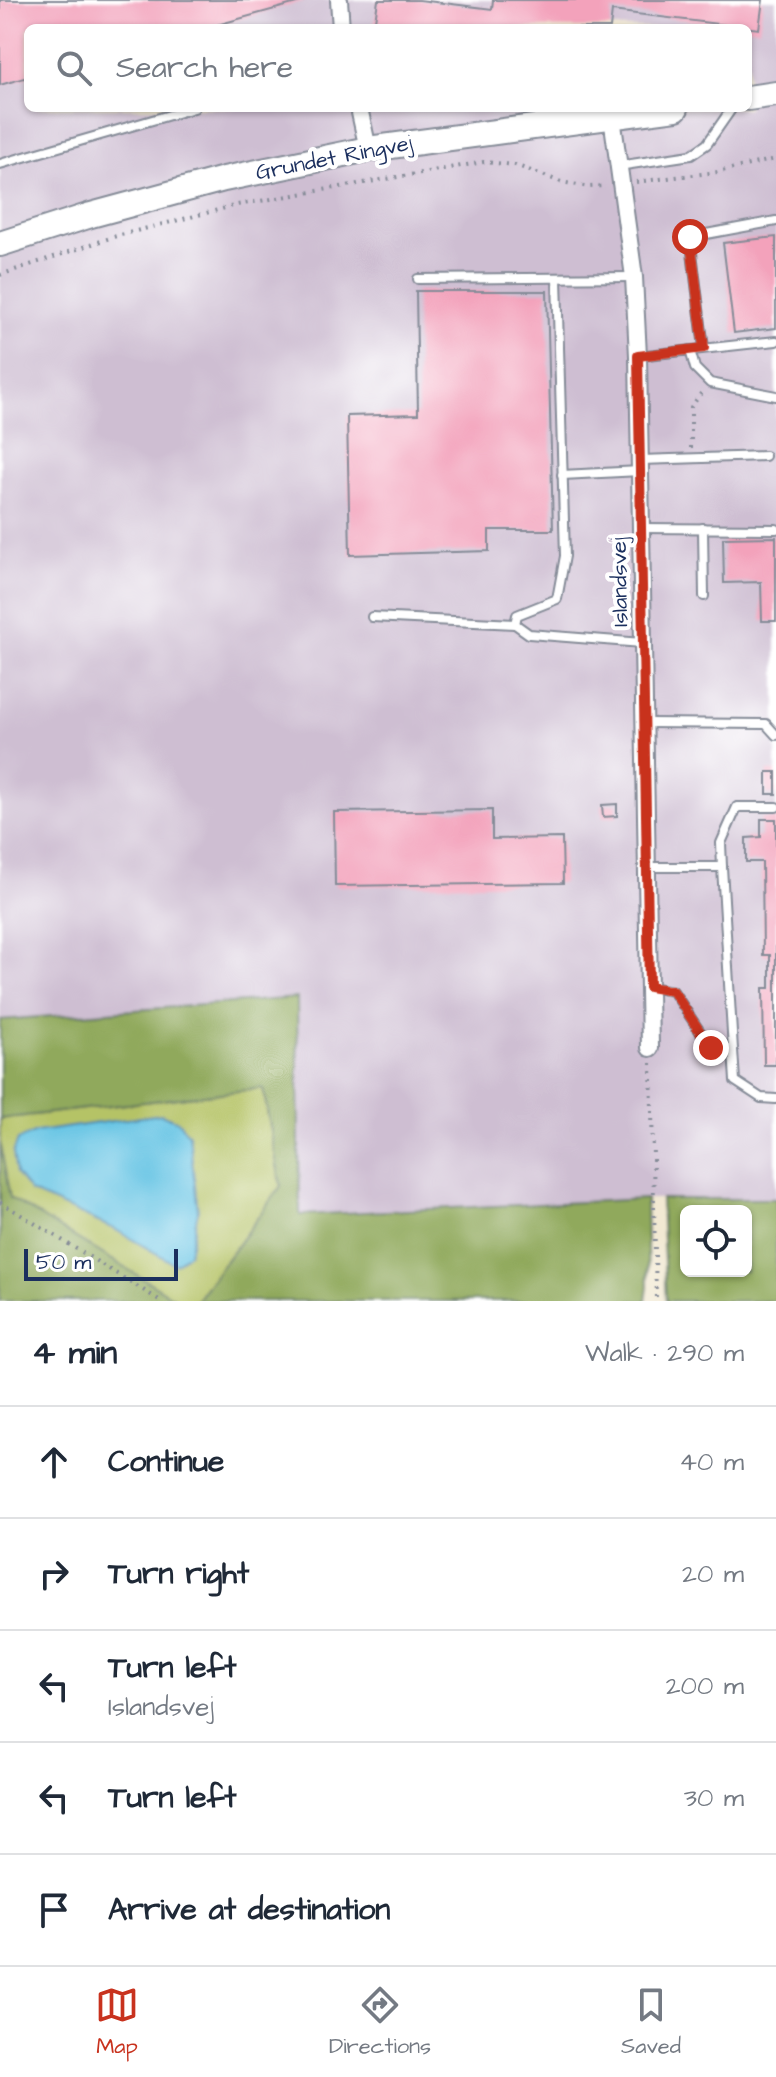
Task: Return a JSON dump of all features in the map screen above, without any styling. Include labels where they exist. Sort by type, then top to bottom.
[{"type":"street","points":[[339,0],[341,24]]},
{"type":"street","points":[[752,97],[776,94]]},
{"type":"street","points":[[360,112],[368,149]]},
{"type":"street","name":"Grundet Ringvej","points":[[0,244],[91,215],[224,179],[368,149],[648,112]]},
{"type":"street","name":"Islandsvej","points":[[612,117],[634,277],[638,356],[650,1048]]},
{"type":"lane","points":[[0,164],[180,112]]},
{"type":"lane","points":[[617,166],[691,155],[707,144],[729,112]]},
{"type":"lane","points":[[704,348],[690,237],[776,221]]},
{"type":"lane","points":[[418,279],[634,277]]},
{"type":"lane","points":[[515,624],[517,615],[557,599],[565,556],[557,278]]},
{"type":"lane","points":[[638,356],[776,341]]},
{"type":"lane","points":[[690,350],[695,368],[710,383],[776,396]]},
{"type":"lane","points":[[562,475],[691,458],[765,456]]},
{"type":"lane","points":[[641,528],[776,529]]},
{"type":"lane","points":[[703,528],[704,596]]},
{"type":"lane","points":[[372,617],[515,624],[529,634],[643,643]]},
{"type":"lane","points":[[645,723],[766,724],[776,735]]},
{"type":"lane","points":[[776,807],[737,807],[721,843],[735,1081],[761,1098],[776,1099]]},
{"type":"lane","points":[[648,867],[722,867]]},
{"type":"lane","points":[[649,987],[673,991],[711,1048],[733,1050]]},
{"type":"path","points":[[0,275],[113,237],[237,205],[484,162],[515,165],[561,182],[589,187],[717,172],[776,159]]},
{"type":"path","points":[[691,458],[691,407],[710,383]]},
{"type":"path","points":[[650,1048],[656,1301]]},
{"type":"path","points":[[0,1202],[161,1301]]},
{"type":"shaded area","points":[[0,0],[776,0],[776,1199],[646,1199],[300,1215],[296,998],[0,1020]]},
{"type":"green space","points":[[297,998],[300,1215],[646,1199],[646,1301],[196,1301],[281,1186],[263,1088],[0,1119],[0,1020]]},
{"type":"green space","points":[[263,1088],[281,1186],[196,1301],[180,1301],[9,1198],[0,1142],[0,1119]]},
{"type":"green space","points":[[0,1143],[10,1198],[180,1301],[0,1301]]},
{"type":"green space","points":[[661,1199],[776,1199],[776,1301],[666,1301]]},
{"type":"water","points":[[161,1114],[178,1121],[189,1135],[198,1211],[189,1253],[175,1264],[114,1229],[30,1192],[16,1174],[13,1153],[18,1140],[36,1132]]},
{"type":"building","points":[[0,0],[304,0],[221,24],[24,24],[24,78],[0,85]]},
{"type":"building","points":[[378,0],[419,0],[492,9],[493,0],[763,0],[759,29],[752,28],[752,24],[718,24],[612,11],[610,24],[375,24]]},
{"type":"building","points":[[776,237],[776,328],[734,333],[723,243]]},
{"type":"building","points":[[416,291],[547,291],[553,530],[489,530],[489,551],[350,555],[347,416],[418,414]]},
{"type":"building","points":[[776,537],[776,621],[762,621],[761,582],[724,583],[723,538]]},
{"type":"building","points":[[767,772],[776,772],[776,794],[767,794]]},
{"type":"building","points":[[617,804],[617,816],[603,817],[602,805]]},
{"type":"building","points":[[492,810],[492,839],[562,838],[563,883],[335,886],[334,812]]},
{"type":"building","points":[[761,819],[776,819],[776,1065],[764,1065],[763,988],[770,988],[770,955],[763,955],[762,862],[746,862],[746,838],[761,837]]},
{"type":"route","points":[[690,237],[704,348],[638,356],[649,987],[673,991],[711,1048]]}]
